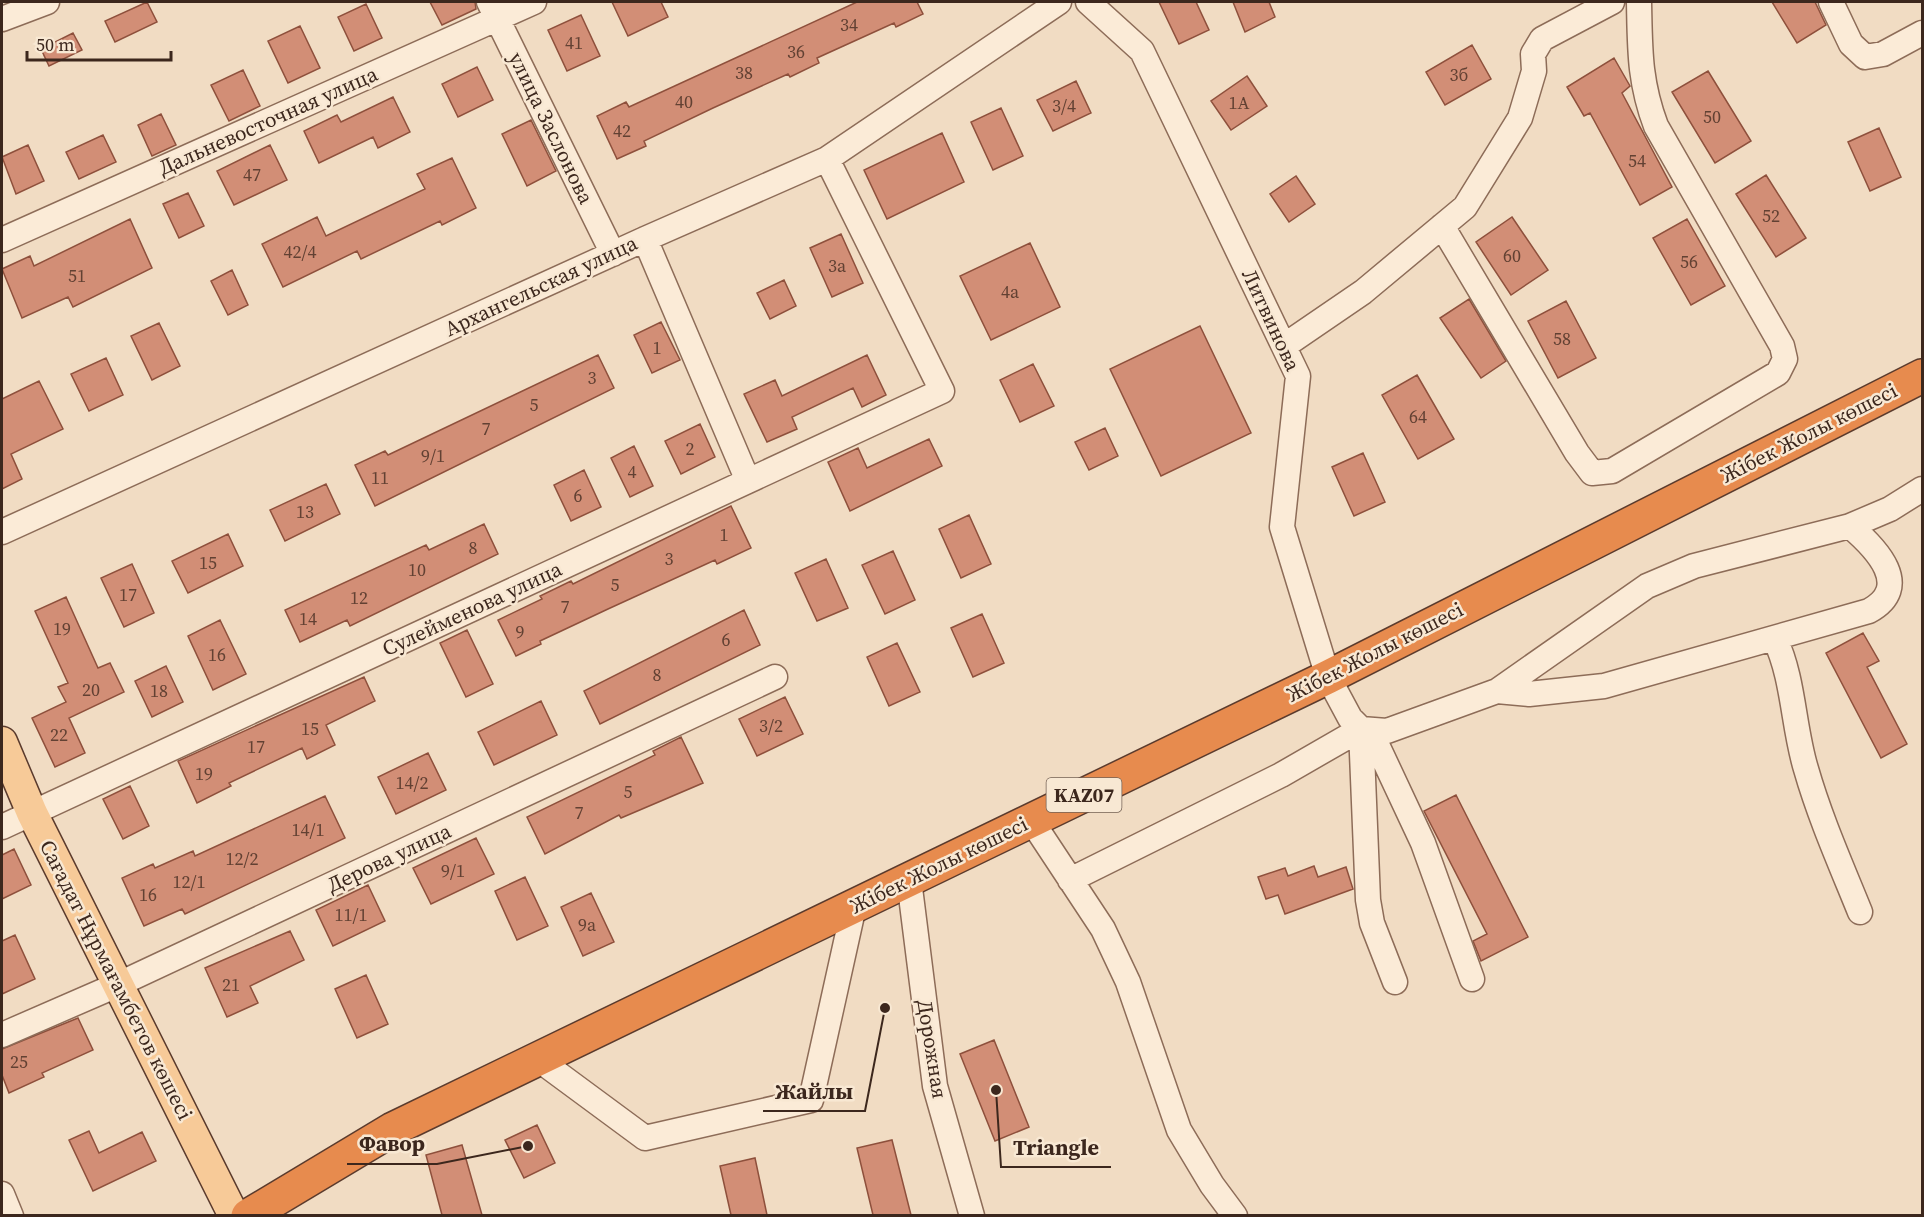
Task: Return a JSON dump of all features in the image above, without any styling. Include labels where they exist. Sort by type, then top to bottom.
[{"type":"highway","name":"Жібек Жолы көшесі","points":[[248,1215],[393,1129],[1328,677],[1923,376]]},
{"type":"main road","name":"Сағадат Нұрмағамбетов көшесі","points":[[2,742],[32,813],[234,1215]]},
{"type":"street","points":[[2,19],[47,2]]},
{"type":"street","name":"Дальневосточная улица","points":[[2,240],[493,10],[534,2]]},
{"type":"street","name":"Архангельская улица","points":[[2,532],[645,239],[827,159],[1059,2]]},
{"type":"street","name":"Литвинова","points":[[1088,2],[1142,51],[1298,375],[1282,527],[1328,677],[1350,718],[1366,731],[1423,843],[1472,979]]},
{"type":"street","points":[[1284,346],[1363,292],[1465,207],[1520,118],[1534,71],[1533,54],[1542,39],[1612,2]]},
{"type":"street","points":[[1442,226],[1577,453],[1592,473],[1612,471],[1778,373],[1785,359],[1782,346],[1656,126],[1644,95],[1640,63],[1639,2]]},
{"type":"street","points":[[1831,2],[1851,44],[1865,57],[1883,54],[1923,33]]},
{"type":"street","name":"улица Заслонова","points":[[493,10],[613,254]]},
{"type":"street","name":"Сулейменова улица","points":[[2,827],[942,391],[827,159]]},
{"type":"street","points":[[645,239],[748,481]]},
{"type":"street","points":[[1070,880],[1366,731],[1387,731],[1497,691],[1647,586],[1694,566],[1850,526],[1890,509],[1923,489]]},
{"type":"street","points":[[1497,691],[1529,694],[1604,686],[1869,611],[1883,603],[1889,594],[1891,584],[1871,544],[1850,526]]},
{"type":"street","points":[[1775,639],[1787,674],[1806,769],[1822,820],[1860,912]]},
{"type":"street","name":"Дерова улица","points":[[2,1035],[117,985],[775,677]]},
{"type":"street","points":[[1366,731],[1368,900],[1372,923],[1395,982]]},
{"type":"street","points":[[1031,820],[1103,929],[1128,982],[1179,1130],[1212,1185],[1235,1215]]},
{"type":"street","name":"Дорожная","points":[[909,880],[935,1086],[972,1215]]},
{"type":"street","points":[[538,1059],[645,1138],[811,1100],[854,906]]},
{"type":"street","points":[[2,1194],[11,1215]]},
{"type":"building","points":[[147,2],[157,22],[115,42],[105,21]]},
{"type":"building","points":[[430,2],[475,2],[476,9],[442,25]]},
{"type":"building","points":[[612,2],[661,2],[668,17],[628,36]]},
{"type":"building","points":[[857,2],[917,2],[923,14],[896,27],[894,23],[817,58],[819,63],[790,77],[788,74],[713,108],[644,141],[646,146],[617,159],[597,116],[626,102],[629,107]]},
{"type":"building","points":[[1159,2],[1196,2],[1209,30],[1179,44]]},
{"type":"building","points":[[1233,2],[1269,2],[1275,17],[1245,32]]},
{"type":"building","points":[[1772,2],[1815,2],[1826,25],[1797,43]]},
{"type":"building","points":[[366,4],[382,38],[354,51],[338,17]]},
{"type":"building","points":[[581,15],[600,56],[567,71],[548,30]]},
{"type":"building","points":[[300,26],[320,68],[288,83],[268,41]]},
{"type":"building","points":[[73,33],[82,50],[49,66],[41,49]]},
{"type":"building","points":[[1472,45],[1491,79],[1445,105],[1426,72]]},
{"type":"building","points":[[1614,58],[1630,86],[1622,93],[1672,187],[1640,205],[1590,113],[1584,116],[1567,87]]},
{"type":"building","points":[[477,67],[493,100],[458,117],[442,84]]},
{"type":"building","points":[[243,70],[260,106],[229,121],[211,85]]},
{"type":"building","points":[[1708,71],[1751,141],[1715,163],[1672,92]]},
{"type":"building","points":[[1247,76],[1267,106],[1231,130],[1211,101]]},
{"type":"building","points":[[1076,81],[1091,113],[1053,131],[1037,100]]},
{"type":"building","points":[[393,97],[410,132],[378,148],[373,137],[319,163],[304,131],[337,115],[341,122]]},
{"type":"building","points":[[1001,108],[1023,156],[993,170],[971,122]]},
{"type":"building","points":[[161,114],[176,145],[152,156],[138,125]]},
{"type":"building","points":[[531,120],[556,171],[527,186],[502,134]]},
{"type":"building","points":[[1879,128],[1901,177],[1870,191],[1848,142]]},
{"type":"building","points":[[942,133],[964,182],[887,219],[864,170]]},
{"type":"building","points":[[103,135],[116,162],[79,179],[66,152]]},
{"type":"building","points":[[28,145],[44,181],[16,194],[2,157]]},
{"type":"building","points":[[270,145],[287,180],[234,205],[217,171]]},
{"type":"building","points":[[452,158],[476,208],[442,225],[440,221],[361,259],[357,251],[283,287],[262,244],[317,217],[326,236],[425,189],[417,174]]},
{"type":"building","points":[[1766,175],[1806,238],[1776,257],[1736,194]]},
{"type":"building","points":[[1296,176],[1315,204],[1289,222],[1270,194]]},
{"type":"building","points":[[188,193],[204,226],[179,238],[163,204]]},
{"type":"building","points":[[1512,217],[1548,270],[1511,295],[1476,242]]},
{"type":"building","points":[[130,219],[152,268],[73,307],[68,297],[22,318],[2,269],[30,256],[34,266]]},
{"type":"building","points":[[1687,219],[1725,286],[1691,305],[1653,238]]},
{"type":"building","points":[[841,234],[863,283],[832,297],[810,248]]},
{"type":"building","points":[[1030,243],[1060,307],[991,340],[960,276]]},
{"type":"building","points":[[232,270],[248,305],[228,315],[211,281]]},
{"type":"building","points":[[784,280],[796,306],[770,319],[757,293]]},
{"type":"building","points":[[1469,299],[1506,361],[1481,378],[1440,318]]},
{"type":"building","points":[[1566,301],[1596,358],[1558,378],[1528,321]]},
{"type":"building","points":[[661,322],[680,360],[652,373],[634,335]]},
{"type":"building","points":[[159,323],[180,366],[152,380],[131,336]]},
{"type":"building","points":[[1200,326],[1251,433],[1161,476],[1110,369]]},
{"type":"building","points":[[598,355],[614,388],[375,506],[355,465],[385,451],[388,455]]},
{"type":"building","points":[[867,355],[886,395],[862,407],[853,388],[792,417],[797,429],[767,442],[744,394],[775,380],[782,396]]},
{"type":"building","points":[[106,358],[123,395],[89,411],[71,374]]},
{"type":"building","points":[[1033,364],[1054,406],[1020,422],[1000,380]]},
{"type":"building","points":[[1417,375],[1454,439],[1418,459],[1382,395]]},
{"type":"building","points":[[39,381],[63,429],[11,454],[22,479],[2,489],[2,399]]},
{"type":"building","points":[[700,424],[715,457],[681,474],[665,441]]},
{"type":"building","points":[[1105,428],[1118,456],[1089,470],[1075,442]]},
{"type":"building","points":[[929,439],[942,466],[850,511],[828,462],[858,448],[867,468]]},
{"type":"building","points":[[634,446],[653,486],[630,497],[611,458]]},
{"type":"building","points":[[1363,453],[1385,502],[1354,516],[1332,467]]},
{"type":"building","points":[[584,470],[601,507],[571,521],[554,485]]},
{"type":"building","points":[[326,484],[340,514],[285,541],[270,510]]},
{"type":"building","points":[[731,506],[751,548],[717,564],[715,560],[608,609],[540,641],[541,644],[516,656],[498,620],[542,599],[540,596],[571,581],[573,584]]},
{"type":"building","points":[[969,515],[991,564],[961,578],[939,529]]},
{"type":"building","points":[[484,524],[498,554],[350,626],[347,620],[300,642],[285,610],[426,545],[429,550]]},
{"type":"building","points":[[228,534],[243,566],[188,593],[172,561]]},
{"type":"building","points":[[893,551],[915,600],[885,614],[862,565]]},
{"type":"building","points":[[826,559],[848,608],[817,621],[795,573]]},
{"type":"building","points":[[132,564],[154,613],[124,627],[101,578]]},
{"type":"building","points":[[66,597],[98,668],[110,663],[124,692],[69,718],[85,753],[55,767],[32,718],[66,702],[58,687],[68,683],[35,611]]},
{"type":"building","points":[[744,610],[760,645],[600,724],[584,691]]},
{"type":"building","points":[[982,614],[1004,663],[973,677],[951,628]]},
{"type":"building","points":[[220,620],[246,674],[213,690],[188,636]]},
{"type":"building","points":[[467,630],[493,684],[466,697],[440,643]]},
{"type":"building","points":[[1863,633],[1879,661],[1867,667],[1907,744],[1881,758],[1826,653]]},
{"type":"building","points":[[897,643],[920,692],[889,706],[867,657]]},
{"type":"building","points":[[166,666],[183,702],[152,717],[135,681]]},
{"type":"building","points":[[364,677],[375,701],[326,725],[335,745],[307,759],[302,748],[229,783],[231,786],[197,803],[178,761]]},
{"type":"building","points":[[785,697],[803,734],[757,756],[739,719]]},
{"type":"building","points":[[541,701],[557,735],[494,765],[478,732]]},
{"type":"building","points":[[681,737],[703,783],[621,818],[619,815],[545,854],[527,817],[655,755],[653,751]]},
{"type":"building","points":[[428,753],[446,790],[396,814],[378,777]]},
{"type":"building","points":[[130,786],[149,826],[123,839],[103,799]]},
{"type":"building","points":[[1456,795],[1528,937],[1481,961],[1473,941],[1487,934],[1424,811]]},
{"type":"building","points":[[325,796],[345,838],[185,914],[182,909],[144,926],[122,878],[153,864],[155,868],[193,851],[195,856]]},
{"type":"building","points":[[476,838],[494,874],[431,904],[413,868]]},
{"type":"building","points":[[14,849],[31,885],[2,899],[2,855]]},
{"type":"building","points":[[1314,866],[1318,877],[1346,867],[1353,889],[1285,914],[1278,895],[1266,899],[1258,877],[1285,868],[1288,876]]},
{"type":"building","points":[[525,877],[548,926],[517,940],[495,891]]},
{"type":"building","points":[[368,885],[385,921],[333,946],[316,910]]},
{"type":"building","points":[[591,893],[614,942],[583,956],[561,907]]},
{"type":"building","points":[[290,931],[304,960],[250,986],[258,1003],[227,1017],[205,968]]},
{"type":"building","points":[[15,935],[35,979],[2,994],[2,941]]},
{"type":"building","points":[[366,975],[388,1024],[357,1038],[335,989]]},
{"type":"building","points":[[78,1018],[93,1050],[42,1073],[44,1077],[9,1093],[2,1075],[2,1049]]},
{"type":"building","points":[[994,1040],[1029,1127],[995,1141],[960,1054]]},
{"type":"building","points":[[537,1125],[555,1163],[524,1178],[505,1140]]},
{"type":"building","points":[[89,1131],[99,1153],[142,1132],[156,1161],[93,1191],[69,1140]]},
{"type":"building","points":[[892,1140],[911,1215],[873,1215],[857,1148]]},
{"type":"building","points":[[462,1145],[482,1215],[442,1215],[426,1155]]},
{"type":"building","points":[[755,1158],[767,1215],[731,1215],[720,1166]]},
{"type":"place","name":"Жайлы","points":[[885,1008]]},
{"type":"place","name":"Triangle","points":[[996,1090]]},
{"type":"place","name":"Фавор","points":[[528,1146]]}]
